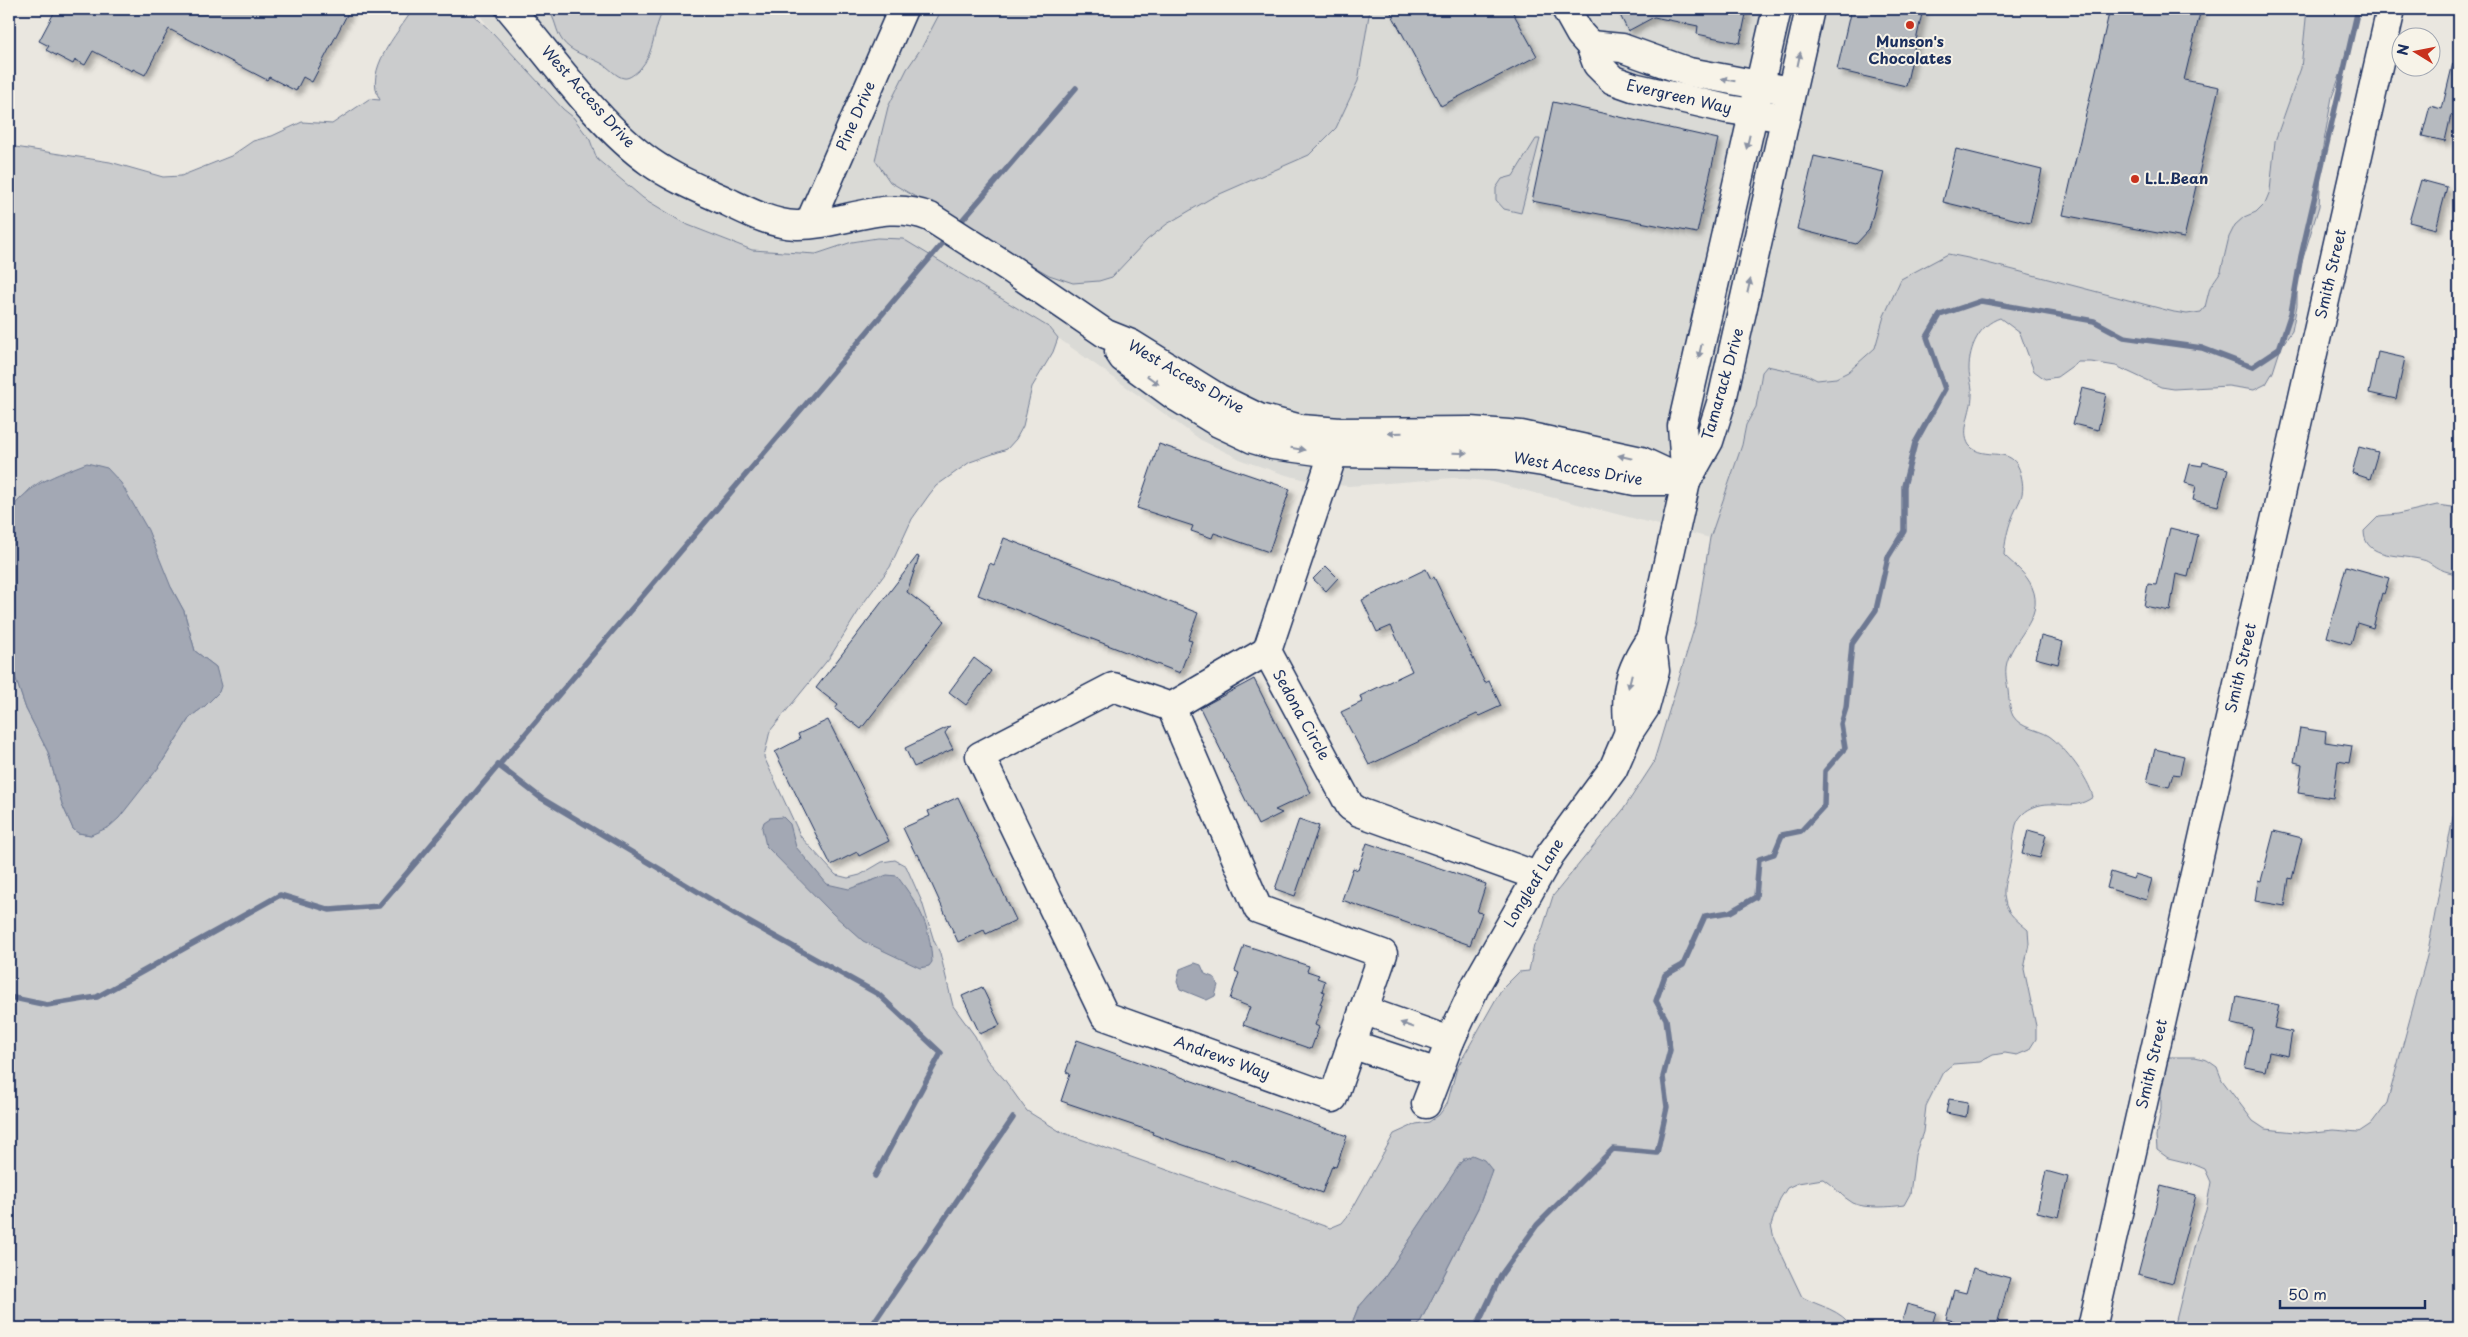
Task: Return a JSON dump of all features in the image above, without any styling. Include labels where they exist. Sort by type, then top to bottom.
[{"type":"street","name":"West Access Drive","points":[[510,9],[616,133],[650,162],[682,181],[753,213],[787,224],[809,224],[895,210],[917,212],[935,220],[1008,267],[1106,334],[1131,344],[1245,413],[1337,443],[1497,455],[1543,462],[1635,481],[1686,482]]},
{"type":"street","name":"Pine Drive","points":[[809,224],[903,9]]},
{"type":"street","name":"Evergreen Way","points":[[1566,9],[1580,34],[1590,45],[1600,69],[1618,82],[1754,114],[1787,118]]},
{"type":"street","name":"Tamarack Drive","points":[[1686,482],[1682,426],[1710,310],[1777,9]]},
{"type":"street","name":"Tamarack Drive","points":[[1686,482],[1709,441],[1716,423],[1742,317],[1810,9]]},
{"type":"street","name":"Smith Street","points":[[2092,1328],[2391,9]]},
{"type":"street","name":"Evergreen Way","points":[[1590,45],[1622,48],[1689,72],[1793,91]]},
{"type":"street","name":"Tamarack Drive","points":[[1710,310],[1742,317]]},
{"type":"street","name":"Sedona Circle","points":[[1337,443],[1266,652],[1350,806],[1359,812],[1537,876]]},
{"type":"street","name":"Longleaf Lane","points":[[1426,1104],[1450,1041],[1476,985],[1537,876],[1571,824],[1613,769],[1629,732],[1625,702],[1635,663],[1652,638],[1686,482]]},
{"type":"street","points":[[1171,707],[1266,652]]},
{"type":"street","name":"Andrews Way","points":[[1113,687],[1171,707],[1258,909],[1383,954],[1363,1010],[1333,1098],[1105,1016],[980,756],[1113,687]]},
{"type":"street","points":[[1363,1010],[1450,1041]]},
{"type":"street","points":[[1351,1044],[1438,1073]]},
{"type":"shaded area","points":[[413,9],[467,9],[493,33],[563,109],[573,117],[590,140],[597,159],[643,198],[688,225],[752,250],[816,254],[852,242],[877,238],[903,239],[1050,328],[1058,338],[1053,352],[1032,387],[1023,426],[1016,439],[1007,449],[970,462],[936,486],[912,519],[890,567],[865,601],[830,657],[770,731],[764,757],[801,837],[836,875],[848,878],[860,875],[882,862],[895,860],[906,866],[922,902],[934,941],[940,953],[953,1006],[975,1036],[987,1060],[1004,1079],[1027,1111],[1061,1132],[1330,1228],[1342,1223],[1350,1213],[1394,1134],[1416,1124],[1429,1122],[1439,1115],[1447,1104],[1457,1068],[1501,990],[1519,972],[1529,971],[1534,945],[1541,934],[1553,896],[1623,810],[1653,764],[1696,622],[1710,538],[1742,445],[1746,425],[1756,407],[1762,372],[1767,366],[1805,374],[1817,380],[1836,378],[1848,372],[1875,348],[1884,316],[1901,279],[1948,254],[2174,312],[2187,314],[2201,312],[2205,307],[2210,287],[2221,271],[2229,237],[2235,225],[2244,217],[2256,212],[2265,203],[2270,191],[2275,141],[2301,68],[2307,9],[2357,9],[2351,46],[2332,97],[2322,152],[2319,206],[2297,278],[2297,305],[2292,331],[2281,347],[2273,372],[2266,384],[2254,390],[2228,386],[2174,389],[2161,387],[2116,366],[2091,362],[2078,362],[2057,377],[2045,379],[2034,371],[2020,333],[2000,318],[1981,331],[1973,345],[1969,361],[1972,402],[1966,427],[1967,439],[1969,445],[1975,450],[1982,453],[2005,456],[2012,459],[2017,465],[2023,488],[2009,527],[2004,555],[2027,578],[2035,598],[2031,619],[2014,647],[2006,667],[2011,710],[2013,716],[2020,724],[2049,736],[2062,748],[2082,773],[2093,797],[2078,804],[2049,804],[2034,807],[2023,814],[2016,825],[2004,895],[2006,906],[2011,914],[2028,930],[2029,944],[2024,969],[2036,1026],[2036,1039],[2029,1050],[2017,1055],[2005,1053],[1993,1055],[1980,1062],[1953,1064],[1943,1072],[1926,1106],[1923,1132],[1915,1155],[1910,1194],[1904,1205],[1878,1207],[1858,1205],[1849,1201],[1823,1179],[1798,1183],[1787,1188],[1780,1199],[1771,1225],[1774,1238],[1802,1297],[1843,1317],[1852,1328],[1417,1328],[1479,1206],[1492,1171],[1465,1157],[1385,1277],[1358,1308],[1350,1328],[9,1328],[9,659],[26,709],[48,752],[62,804],[73,829],[78,833],[91,835],[159,767],[190,717],[205,706],[216,667],[195,651],[184,611],[171,587],[43,480],[31,488],[9,512],[9,146],[110,162],[163,177],[181,176],[231,156],[253,141],[272,136],[302,122],[332,124],[369,99],[380,100],[376,89],[379,65],[391,41]]},
{"type":"shaded area","points":[[475,9],[2307,9],[2301,68],[2275,141],[2270,191],[2265,203],[2256,212],[2244,217],[2229,237],[2221,271],[2210,287],[2205,307],[2201,312],[2187,314],[2174,312],[1948,254],[1884,316],[1875,348],[1848,372],[1836,378],[1817,380],[1805,374],[1767,367],[1762,371],[1756,407],[1746,425],[1742,445],[1710,538],[1488,481],[1453,478],[1349,486],[1323,484],[1286,475],[1244,461],[1201,440],[1058,338],[1050,328],[1039,321],[877,238],[852,242],[816,254],[752,250],[688,225],[643,198],[597,159],[590,140],[573,117],[563,109],[493,33]]},
{"type":"shaded area","points":[[547,9],[664,9],[645,63],[637,72],[626,78],[618,76],[604,65],[570,48],[562,40]]},
{"type":"shaded area","points":[[942,9],[1370,9],[1358,81],[1336,128],[1309,155],[1213,197],[1167,224],[1147,240],[1112,277],[1099,281],[1073,283],[1049,275],[890,182],[875,160],[888,107],[907,69],[922,47]]},
{"type":"shaded area","points":[[1536,139],[1540,139],[1521,213],[1504,209],[1496,200],[1496,188],[1502,179],[1513,176]]},
{"type":"shaded area","points":[[87,463],[107,468],[121,483],[148,530],[171,587],[184,611],[195,651],[216,667],[221,686],[219,692],[205,706],[190,717],[159,767],[119,818],[109,827],[91,835],[78,833],[73,829],[62,804],[48,752],[26,709],[9,659],[9,512],[34,487]]},
{"type":"shaded area","points":[[2437,505],[2459,508],[2459,575],[2415,558],[2378,551],[2371,547],[2366,540],[2364,531],[2379,516],[2398,514]]},
{"type":"shaded area","points":[[2459,785],[2459,1328],[2174,1328],[2197,1236],[2206,1210],[2211,1182],[2205,1169],[2168,1158],[2157,1150],[2156,1136],[2161,1109],[2161,1069],[2168,1057],[2194,1057],[2207,1060],[2217,1067],[2222,1080],[2253,1121],[2265,1129],[2306,1133],[2333,1130],[2359,1132],[2371,1124],[2387,1103],[2427,956]]},
{"type":"shaded area","points":[[783,817],[790,824],[796,847],[827,884],[849,889],[887,875],[897,876],[917,906],[926,926],[931,948],[932,962],[929,966],[920,968],[863,941],[833,914],[766,846],[762,828],[764,822],[770,818]]},
{"type":"shaded area","points":[[1195,963],[1201,965],[1205,974],[1215,978],[1218,985],[1215,996],[1207,1000],[1180,989],[1177,982],[1180,969]]},
{"type":"shaded area","points":[[1472,1155],[1484,1160],[1492,1170],[1479,1206],[1417,1328],[1350,1328],[1358,1308],[1385,1277],[1461,1162]]},
{"type":"building","points":[[56,9],[350,9],[312,82],[303,77],[296,91],[269,77],[267,80],[169,29],[145,75],[133,69],[132,71],[93,51],[85,65],[75,60],[73,64],[46,50],[49,46],[39,41]]},
{"type":"building","points":[[1389,9],[1511,9],[1537,56],[1441,106]]},
{"type":"building","points":[[1617,9],[1747,9],[1740,43],[1697,34],[1698,26],[1654,17],[1628,31]]},
{"type":"building","points":[[1851,9],[1923,9],[1906,86],[1837,70]]},
{"type":"building","name":"L.L.Bean","points":[[2110,9],[2201,9],[2184,80],[2219,87],[2184,238],[2063,215]]},
{"type":"building","points":[[2453,63],[2459,63],[2459,117],[2451,115],[2445,141],[2422,136],[2430,106],[2442,109]]},
{"type":"building","points":[[1553,102],[1718,139],[1697,233],[1532,201]]},
{"type":"building","points":[[1956,149],[2042,170],[2030,223],[1943,202]]},
{"type":"building","points":[[1814,156],[1884,172],[1869,230],[1856,244],[1797,229]]},
{"type":"building","points":[[2421,180],[2447,187],[2436,229],[2409,222]]},
{"type":"building","points":[[2378,352],[2405,358],[2396,399],[2369,393]]},
{"type":"building","points":[[2082,388],[2106,394],[2098,430],[2073,424]]},
{"type":"building","points":[[1159,444],[1290,489],[1269,552],[1214,533],[1212,538],[1191,531],[1193,526],[1137,508]]},
{"type":"building","points":[[2359,447],[2378,452],[2370,479],[2352,473]]},
{"type":"building","points":[[2203,462],[2228,469],[2218,506],[2193,500],[2196,486],[2185,483],[2190,464],[2202,466]]},
{"type":"building","points":[[2170,528],[2198,535],[2188,577],[2176,574],[2170,611],[2144,606],[2148,584],[2156,585]]},
{"type":"building","points":[[1004,538],[1198,613],[1188,640],[1192,641],[1180,673],[978,595],[990,563],[994,565]]},
{"type":"building","points":[[917,556],[919,557],[907,592],[945,621],[861,729],[835,709],[838,705],[816,688]]},
{"type":"building","points":[[1326,566],[1338,578],[1326,591],[1313,579]]},
{"type":"building","points":[[2346,566],[2389,578],[2384,594],[2382,593],[2373,628],[2357,623],[2351,644],[2327,637]]},
{"type":"building","points":[[1426,569],[1431,579],[1434,577],[1485,683],[1489,681],[1501,706],[1479,716],[1477,714],[1369,765],[1341,712],[1362,702],[1360,696],[1412,671],[1391,626],[1377,632],[1362,600]]},
{"type":"building","points":[[2041,636],[2063,642],[2058,664],[2035,658]]},
{"type":"building","points":[[974,658],[991,671],[966,705],[949,692]]},
{"type":"building","points":[[1254,679],[1311,793],[1275,810],[1282,813],[1258,825],[1200,708]]},
{"type":"building","points":[[828,720],[889,841],[859,856],[857,852],[831,865],[775,752],[800,739],[798,734]]},
{"type":"building","points":[[950,726],[945,733],[953,749],[914,767],[905,748]]},
{"type":"building","points":[[2300,728],[2326,732],[2325,742],[2352,746],[2349,763],[2338,761],[2333,798],[2298,793],[2302,764],[2294,762]]},
{"type":"building","points":[[2155,749],[2184,756],[2180,775],[2173,774],[2169,787],[2147,782]]},
{"type":"building","points":[[958,797],[1016,920],[986,934],[984,930],[958,942],[918,854],[916,855],[903,828],[930,816],[928,811]]},
{"type":"building","points":[[1299,819],[1319,826],[1295,896],[1275,889]]},
{"type":"building","points":[[2028,830],[2046,835],[2040,858],[2022,854]]},
{"type":"building","points":[[2274,831],[2302,838],[2292,879],[2289,878],[2285,906],[2255,901],[2258,880],[2261,881]]},
{"type":"building","points":[[1367,843],[1486,884],[1477,912],[1482,913],[1470,945],[1342,900],[1353,868],[1358,870]]},
{"type":"building","points":[[2111,872],[2133,879],[2135,874],[2152,879],[2146,900],[2107,888]]},
{"type":"building","points":[[1244,945],[1309,966],[1307,971],[1319,975],[1317,978],[1325,981],[1322,991],[1325,992],[1315,1025],[1319,1027],[1311,1049],[1243,1025],[1250,1007],[1230,999],[1239,973],[1235,971]]},
{"type":"building","points":[[982,987],[1000,1025],[980,1034],[962,996]]},
{"type":"building","points":[[2237,996],[2279,1005],[2274,1028],[2292,1032],[2288,1056],[2269,1052],[2265,1071],[2245,1067],[2253,1029],[2232,1024]]},
{"type":"building","points":[[1077,1040],[1347,1136],[1336,1167],[1332,1166],[1322,1193],[1231,1159],[1230,1161],[1152,1134],[1153,1132],[1061,1101],[1070,1074],[1066,1072]]},
{"type":"building","points":[[1949,1099],[1968,1102],[1966,1117],[1946,1113]]},
{"type":"building","points":[[2046,1171],[2068,1177],[2059,1217],[2037,1212]]},
{"type":"building","points":[[2161,1186],[2196,1195],[2173,1283],[2138,1274]]},
{"type":"building","points":[[1973,1268],[2010,1278],[1996,1328],[1981,1328],[1946,1319],[1954,1290],[1966,1293]]},
{"type":"building","points":[[1907,1304],[1936,1312],[1931,1328],[1900,1328]]},
{"type":"waterway","points":[[1476,1328],[1501,1275],[1537,1225],[1613,1149],[1657,1153],[1667,1107],[1663,1077],[1670,1050],[1666,1019],[1656,1001],[1665,975],[1683,965],[1705,916],[1730,912],[1756,897],[1759,859],[1774,854],[1782,835],[1801,831],[1824,806],[1825,771],[1845,748],[1841,724],[1846,708],[1852,644],[1876,610],[1888,557],[1904,531],[1904,486],[1915,443],[1945,389],[1927,337],[1940,315],[1981,301],[2094,321],[2124,337],[2202,348],[2252,367],[2279,349],[2291,313],[2301,256],[2358,9]]},
{"type":"waterway","points":[[958,225],[1076,88]]},
{"type":"waterway","points":[[9,997],[47,1005],[97,997],[280,895],[330,910],[379,906],[947,238]]},
{"type":"waterway","points":[[498,765],[541,798],[747,921],[878,994],[941,1053],[875,1176]]},
{"type":"waterway","points":[[870,1328],[1013,1118]]},
{"type":"place","name":"Munson's Chocolates","points":[[1910,25]]},
{"type":"place","name":"L.L.Bean","points":[[2135,179]]}]
